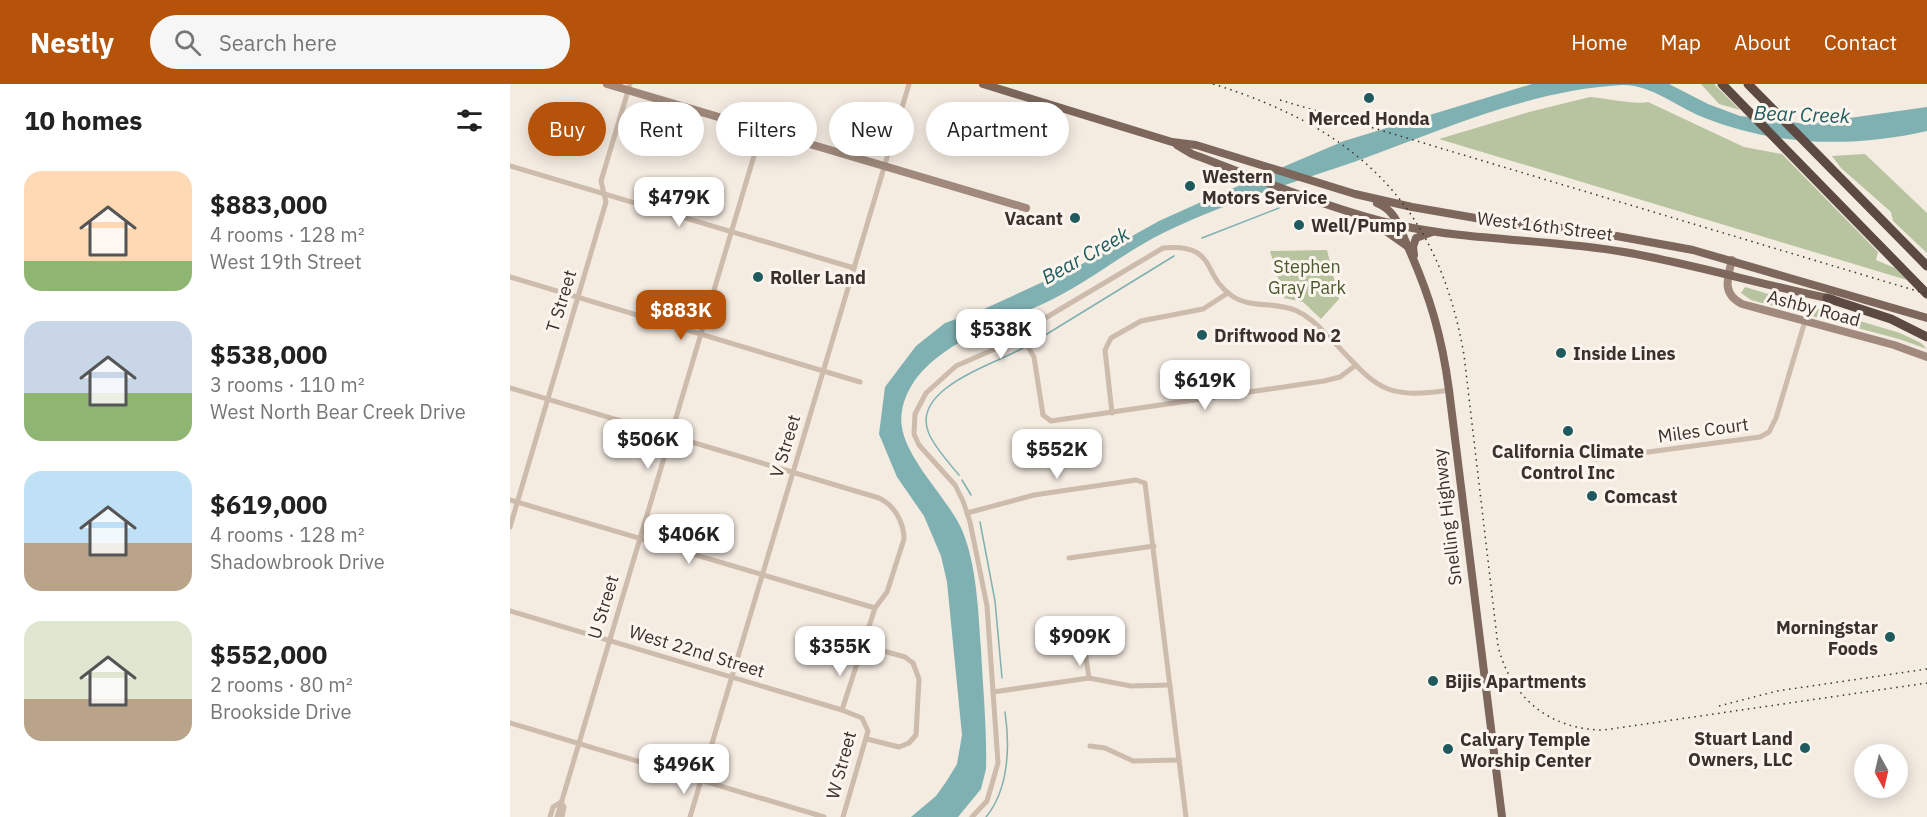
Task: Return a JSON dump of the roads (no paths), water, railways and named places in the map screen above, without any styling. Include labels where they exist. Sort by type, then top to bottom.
[{"type":"highway","points":[[1722,84],[1801,162],[1927,294]]},
{"type":"highway","points":[[1748,84],[1927,266]]},
{"type":"highway","points":[[1827,298],[1891,319],[1927,337]]},
{"type":"main road","name":"West 16th Street","points":[[983,84],[1172,141],[1196,145],[1355,194],[1486,220],[1640,239],[1732,260],[1925,317]]},
{"type":"main road","name":"West 16th Street","points":[[1172,141],[1192,154],[1363,216],[1435,231],[1604,249],[1925,317]]},
{"type":"main road","points":[[1355,194],[1383,205],[1398,223],[1409,213],[1468,221],[1486,220]]},
{"type":"main road","points":[[1363,216],[1408,246]]},
{"type":"main road","name":"Snelling Highway","points":[[1398,223],[1418,267],[1437,322],[1449,390],[1502,817]]},
{"type":"main road","points":[[1418,267],[1414,243],[1419,236],[1435,231]]},
{"type":"street","points":[[607,84],[629,87],[716,114]]},
{"type":"street","name":"V Street","points":[[690,817],[909,84]]},
{"type":"street","name":"T Street","points":[[510,527],[606,202],[601,181],[629,87]]},
{"type":"street","points":[[817,145],[1026,208]]},
{"type":"street","name":"U Street","points":[[557,817],[754,156]]},
{"type":"street","points":[[510,166],[854,268]]},
{"type":"street","points":[[972,817],[987,801],[996,774],[999,744],[987,606],[967,513],[955,485],[916,440],[914,426],[915,414],[926,393],[944,375],[956,366],[1022,337],[1042,320],[1163,248],[1181,246],[1193,250],[1210,264],[1228,293],[1243,302],[1288,307],[1299,312],[1318,326],[1356,364],[1389,391],[1417,395],[1449,390]]},
{"type":"street","name":"Ashby Road","points":[[1732,260],[1727,290],[1735,300],[1894,345],[1927,357]]},
{"type":"street","points":[[510,277],[860,382]]},
{"type":"street","points":[[1112,412],[1106,350],[1111,338],[1141,321],[1203,309],[1228,293]]},
{"type":"street","name":"Miles Court","points":[[1596,459],[1760,437],[1769,432],[1776,418],[1805,321]]},
{"type":"street","points":[[1022,337],[1031,350],[1046,419],[1057,421],[1324,381],[1340,376],[1356,364]]},
{"type":"street","points":[[510,388],[793,473]]},
{"type":"street","name":"W Street","points":[[793,473],[886,502],[892,506],[904,531],[904,539],[887,592],[874,608],[842,710],[862,718],[866,724],[867,739],[843,817]]},
{"type":"street","points":[[967,513],[1034,495],[1136,480],[1145,483],[1186,817]]},
{"type":"street","points":[[510,500],[874,608]]},
{"type":"street","points":[[1069,558],[1154,546]]},
{"type":"street","name":"West 22nd Street","points":[[510,611],[842,710]]},
{"type":"street","points":[[1082,630],[1089,678]]},
{"type":"street","points":[[862,645],[905,657],[913,663],[919,679],[916,735],[909,742],[898,747],[867,739]]},
{"type":"street","points":[[993,692],[1089,678],[1131,686],[1170,685]]},
{"type":"street","points":[[510,723],[824,817]]},
{"type":"street","points":[[1090,746],[1105,748],[1132,761],[1179,760]]},
{"type":"street","points":[[550,817],[554,807],[561,802],[564,807],[562,817]]},
{"type":"water","points":[[1532,84],[1669,84],[1708,104],[1740,116],[1807,124],[1927,107],[1927,131],[1843,142],[1787,139],[1759,134],[1705,118],[1654,92],[1633,86],[1587,88],[1553,95],[1519,103],[1452,125],[1186,222],[1149,241],[1053,299],[986,329],[942,354],[923,370],[910,389],[902,411],[902,426],[914,457],[955,516],[971,558],[979,619],[986,769],[981,789],[958,817],[911,817],[936,796],[946,782],[957,764],[962,735],[947,582],[941,556],[924,516],[897,477],[879,434],[885,387],[916,346],[945,323],[984,309],[1082,264],[1159,221],[1344,141]]},
{"type":"waterway","points":[[1202,238],[1279,208]]},
{"type":"waterway","points":[[1029,345],[1174,256]]},
{"type":"waterway","points":[[959,475],[929,434],[926,418],[931,403],[959,380],[1025,347]]},
{"type":"waterway","points":[[962,480],[971,495]]},
{"type":"waterway","points":[[980,522],[995,601],[1002,678]]},
{"type":"waterway","points":[[986,817],[999,794],[1006,767],[1005,712]]},
{"type":"railway","points":[[1213,84],[1264,102],[1309,124],[1348,149],[1382,179],[1411,214],[1434,255],[1452,302],[1464,355],[1498,646],[1512,681],[1536,708],[1566,724],[1584,729],[1604,730],[1927,683]]},
{"type":"railway","points":[[1280,100],[1927,294]]},
{"type":"railway","points":[[1719,706],[1777,691],[1927,669]]},
{"type":"place","name":"Merced Honda","points":[[1369,98]]},
{"type":"place","name":"Western Motors Service","points":[[1190,186]]},
{"type":"place","name":"Vacant","points":[[1075,218]]},
{"type":"place","name":"Well/Pump","points":[[1299,225]]},
{"type":"place","name":"Roller Land","points":[[758,277]]},
{"type":"place","name":"Driftwood No 2","points":[[1202,335]]},
{"type":"place","name":"Inside Lines","points":[[1561,353]]},
{"type":"place","name":"California Climate Control Inc","points":[[1568,431]]},
{"type":"place","name":"Comcast","points":[[1592,496]]},
{"type":"place","name":"Morningstar Foods","points":[[1890,637]]},
{"type":"place","name":"Bijis Apartments","points":[[1433,681]]},
{"type":"place","name":"Stuart Land Owners, LLC","points":[[1805,748]]},
{"type":"place","name":"Calvary Temple Worship Center","points":[[1448,749]]},
{"type":"water label","name":"Bear Creek","points":[[1802,114]]},
{"type":"water label","name":"Bear Creek","points":[[1085,255]]},
{"type":"park label","name":"Stephen Gray Park","points":[[1307,276]]}]
